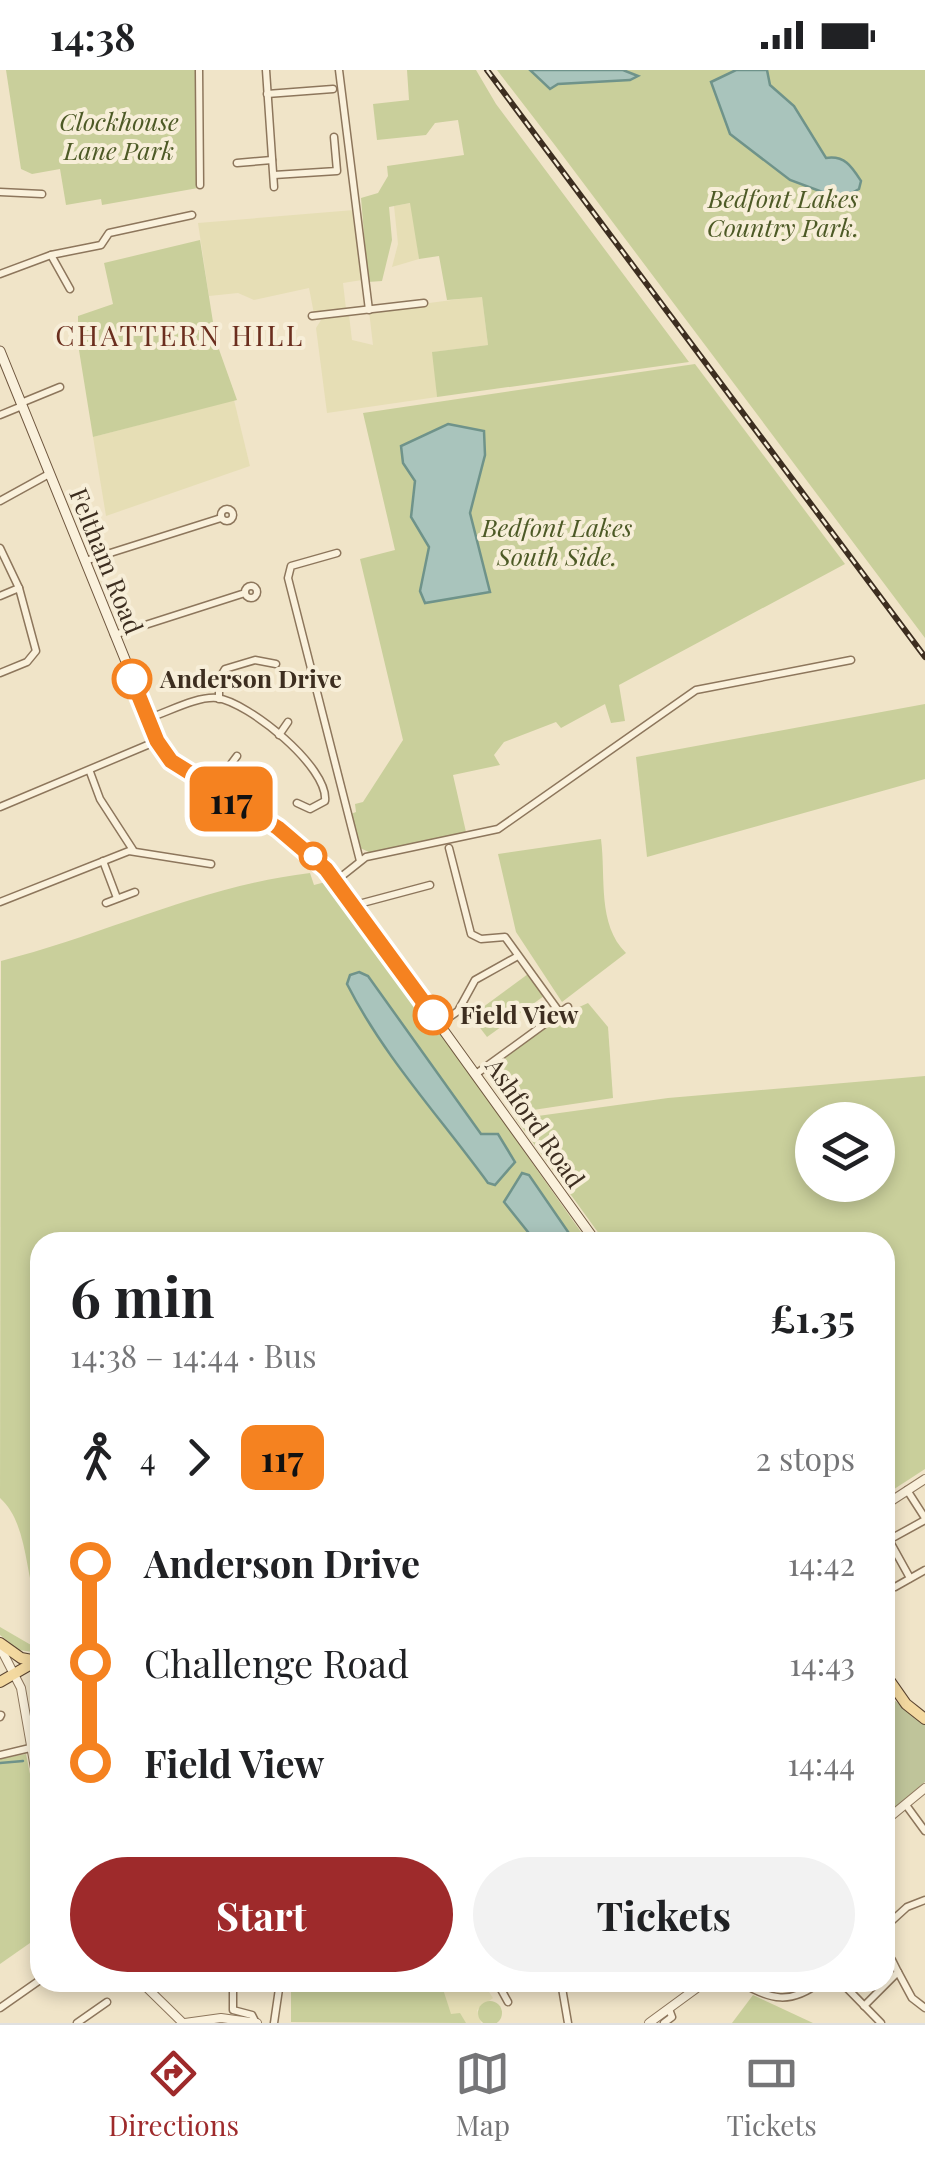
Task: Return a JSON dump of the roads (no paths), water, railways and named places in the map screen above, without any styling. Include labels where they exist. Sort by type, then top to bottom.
[{"type":"main road","name":"Feltham Road","points":[[0,351],[157,741],[171,761],[283,832],[337,880]]},
{"type":"main road","name":"Ashford Road","points":[[337,880],[589,1232]]},
{"type":"main road","points":[[1,1647],[30,1659]]},
{"type":"main road","points":[[0,1682],[30,1665]]},
{"type":"main road","points":[[895,1689],[925,1719]]},
{"type":"street","points":[[199,70],[200,185]]},
{"type":"street","points":[[266,70],[274,186]]},
{"type":"street","points":[[339,70],[369,310]]},
{"type":"street","points":[[268,94],[333,89]]},
{"type":"street","points":[[274,175],[337,170],[334,138]]},
{"type":"street","points":[[237,163],[272,160]]},
{"type":"street","points":[[0,192],[42,194]]},
{"type":"street","points":[[0,274],[51,255],[101,245],[109,233],[192,216]]},
{"type":"street","points":[[51,255],[70,290]]},
{"type":"street","points":[[312,316],[424,303]]},
{"type":"street","points":[[0,415],[60,387]]},
{"type":"street","points":[[0,501],[49,474]]},
{"type":"street","points":[[85,561],[221,518]]},
{"type":"street","points":[[0,548],[19,588],[36,651],[27,662],[0,673]]},
{"type":"street","points":[[337,553],[291,566],[288,578],[360,861]]},
{"type":"street","points":[[0,596],[19,588]]},
{"type":"street","points":[[114,636],[245,593]]},
{"type":"street","points":[[219,699],[219,679],[225,669],[255,660],[273,660]]},
{"type":"street","points":[[337,880],[360,861],[498,829],[696,690],[851,660]]},
{"type":"street","points":[[148,718],[219,699],[278,735],[312,765],[325,801],[310,809],[297,802]]},
{"type":"street","points":[[278,735],[288,722]]},
{"type":"street","points":[[0,808],[157,741]]},
{"type":"street","points":[[213,788],[237,756]]},
{"type":"street","points":[[90,772],[100,799],[133,850]]},
{"type":"street","points":[[448,848],[470,940],[502,936],[560,1014]]},
{"type":"street","points":[[0,902],[133,850],[211,864]]},
{"type":"street","points":[[103,860],[118,898]]},
{"type":"street","points":[[354,905],[430,886]]},
{"type":"street","points":[[106,903],[135,892]]},
{"type":"street","points":[[440,1024],[458,1011],[475,980],[518,956]]},
{"type":"street","points":[[476,1074],[568,1007]]},
{"type":"street","points":[[895,1498],[925,1478]]},
{"type":"street","points":[[895,1536],[925,1519],[908,1490]]},
{"type":"street","points":[[895,1554],[910,1578]]},
{"type":"street","points":[[895,1587],[925,1570]]},
{"type":"street","points":[[0,1671],[1,1647]]},
{"type":"street","points":[[0,1755],[30,1748],[24,1697],[1,1647]]},
{"type":"street","points":[[895,1813],[925,1788]]},
{"type":"street","points":[[906,1804],[925,1830]]},
{"type":"street","points":[[895,1918],[925,1900]]},
{"type":"street","points":[[895,1966],[912,1998],[925,2008]]},
{"type":"street","points":[[895,1975],[898,1972]]},
{"type":"street","points":[[0,2008],[30,1987]]},
{"type":"street","points":[[151,1992],[184,2023],[221,2018],[256,2023]]},
{"type":"street","points":[[232,1992],[233,2010],[252,2015],[256,2023]]},
{"type":"street","points":[[274,2023],[279,1992]]},
{"type":"street","points":[[500,1992],[508,2002]]},
{"type":"street","points":[[563,1992],[568,2023]]},
{"type":"street","points":[[650,2023],[692,1992]]},
{"type":"street","points":[[759,1992],[780,2000],[808,1992]]},
{"type":"street","points":[[851,1992],[881,2023]]},
{"type":"street","points":[[864,2006],[878,1992]]},
{"type":"street","points":[[76,2023],[107,2002]]},
{"type":"street","points":[[664,2023],[672,2017],[669,2009]]},
{"type":"water","points":[[530,70],[623,70],[638,76],[630,80],[558,84],[550,89]]},
{"type":"water","points":[[736,70],[767,70],[770,85],[794,106],[826,158],[847,163],[861,181],[859,189],[848,195],[825,193],[790,180],[730,134],[711,82]]},
{"type":"water","points":[[448,424],[484,431],[485,455],[470,513],[490,592],[425,603],[420,591],[429,547],[411,517],[415,481],[403,463],[401,446]]},
{"type":"water","points":[[359,972],[368,976],[481,1134],[498,1134],[515,1162],[495,1185],[488,1183],[378,1037],[347,984],[350,975]]},
{"type":"water","points":[[522,1173],[529,1175],[568,1232],[528,1232],[504,1202]]},
{"type":"waterway","points":[[0,1763],[23,1761]]},
{"type":"railway","points":[[487,70],[925,657]]},
{"type":"place","name":"Anderson Drive","points":[[132,679]]},
{"type":"place","name":"Field View","points":[[433,1015]]},
{"type":"district","name":"CHATTERN HILL","points":[[180,336]]},
{"type":"park label","name":"Clockhouse Lane Park","points":[[119,136]]},
{"type":"park label","name":"Bedfont Lakes Country Park.","points":[[783,214]]},
{"type":"park label","name":"Bedfont Lakes South Side.","points":[[557,542]]}]
